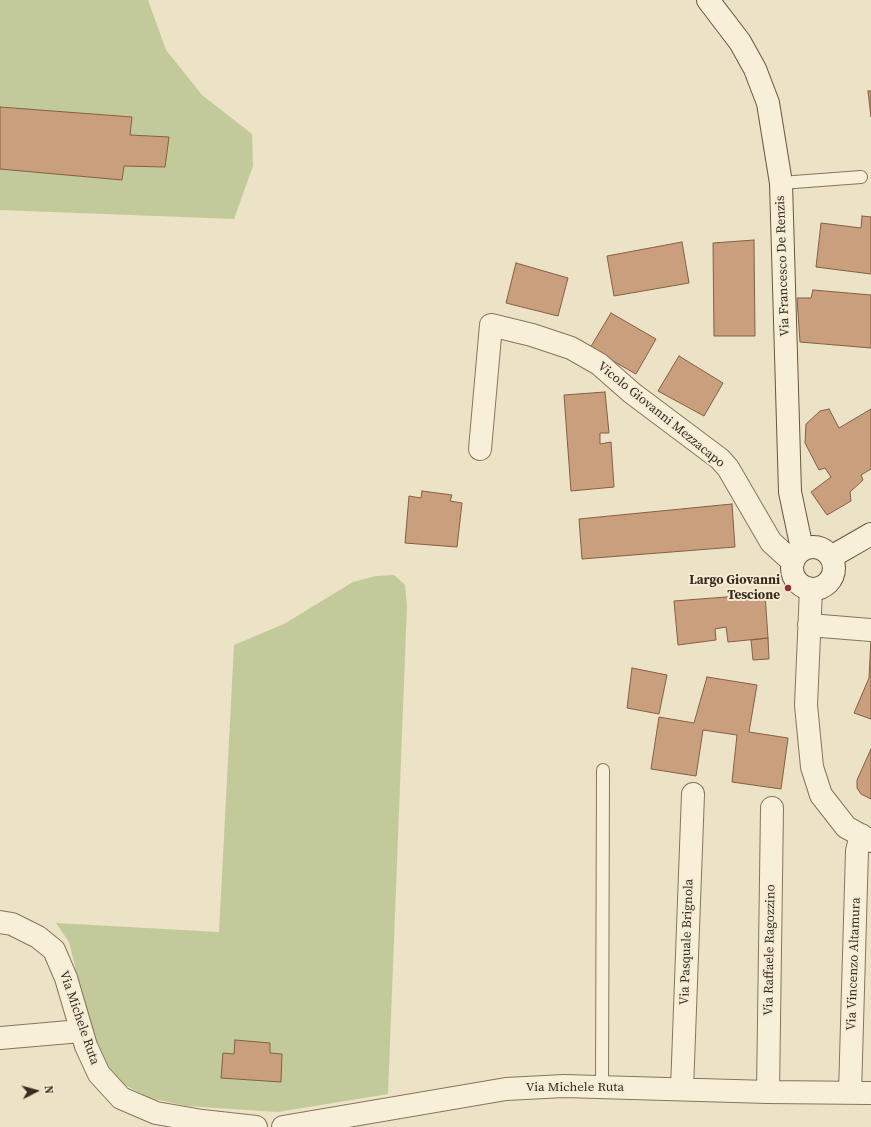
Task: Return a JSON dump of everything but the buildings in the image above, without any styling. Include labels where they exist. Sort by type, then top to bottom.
[{"type":"street","name":"Via Francesco De Renzis","points":[[708,0],[740,42],[755,69],[768,103],[781,183],[790,492],[798,556]]},
{"type":"street","name":"Vicolo Giovanni Mezzacapo","points":[[480,449],[491,325],[532,335],[570,348],[599,364],[632,393],[720,459],[728,468],[771,542],[798,556]]},
{"type":"street","points":[[831,557],[871,534]]},
{"type":"street","points":[[809,547],[822,548],[831,557],[834,563],[833,576],[824,586],[811,589],[805,587],[795,578],[792,567],[798,556],[809,547]]},
{"type":"street","points":[[811,589],[806,705],[812,768],[820,795],[846,827],[866,838]]},
{"type":"street","points":[[809,625],[871,630]]},
{"type":"street","name":"Via Pasquale Brignola","points":[[682,1090],[693,794]]},
{"type":"street","name":"Via Raffaele Ragozzino","points":[[768,1092],[772,808]]},
{"type":"street","name":"Via Vincenzo Altamura","points":[[850,1093],[857,851],[866,838]]},
{"type":"street","name":"Via Michele Ruta","points":[[0,922],[12,924],[38,937],[54,950],[66,978],[86,1046],[99,1074],[121,1098],[156,1113],[202,1121],[256,1127]]},
{"type":"street","points":[[0,1038],[81,1031]]},
{"type":"street","name":"Via Michele Ruta","points":[[283,1127],[506,1089],[564,1086],[768,1092],[871,1093]]},
{"type":"lane","points":[[781,183],[861,177]]},
{"type":"lane","points":[[602,1087],[603,770]]},
{"type":"green space","points":[[0,0],[148,0],[166,50],[202,95],[252,134],[253,166],[234,219],[0,210]]},
{"type":"green space","points":[[394,575],[405,585],[407,605],[388,1094],[278,1112],[186,1106],[150,1098],[119,1082],[102,1061],[82,1010],[75,966],[69,942],[56,923],[219,932],[234,645],[284,624],[353,582],[376,576]]},
{"type":"place","name":"Largo Giovanni Tescione","points":[[788,588]]}]
